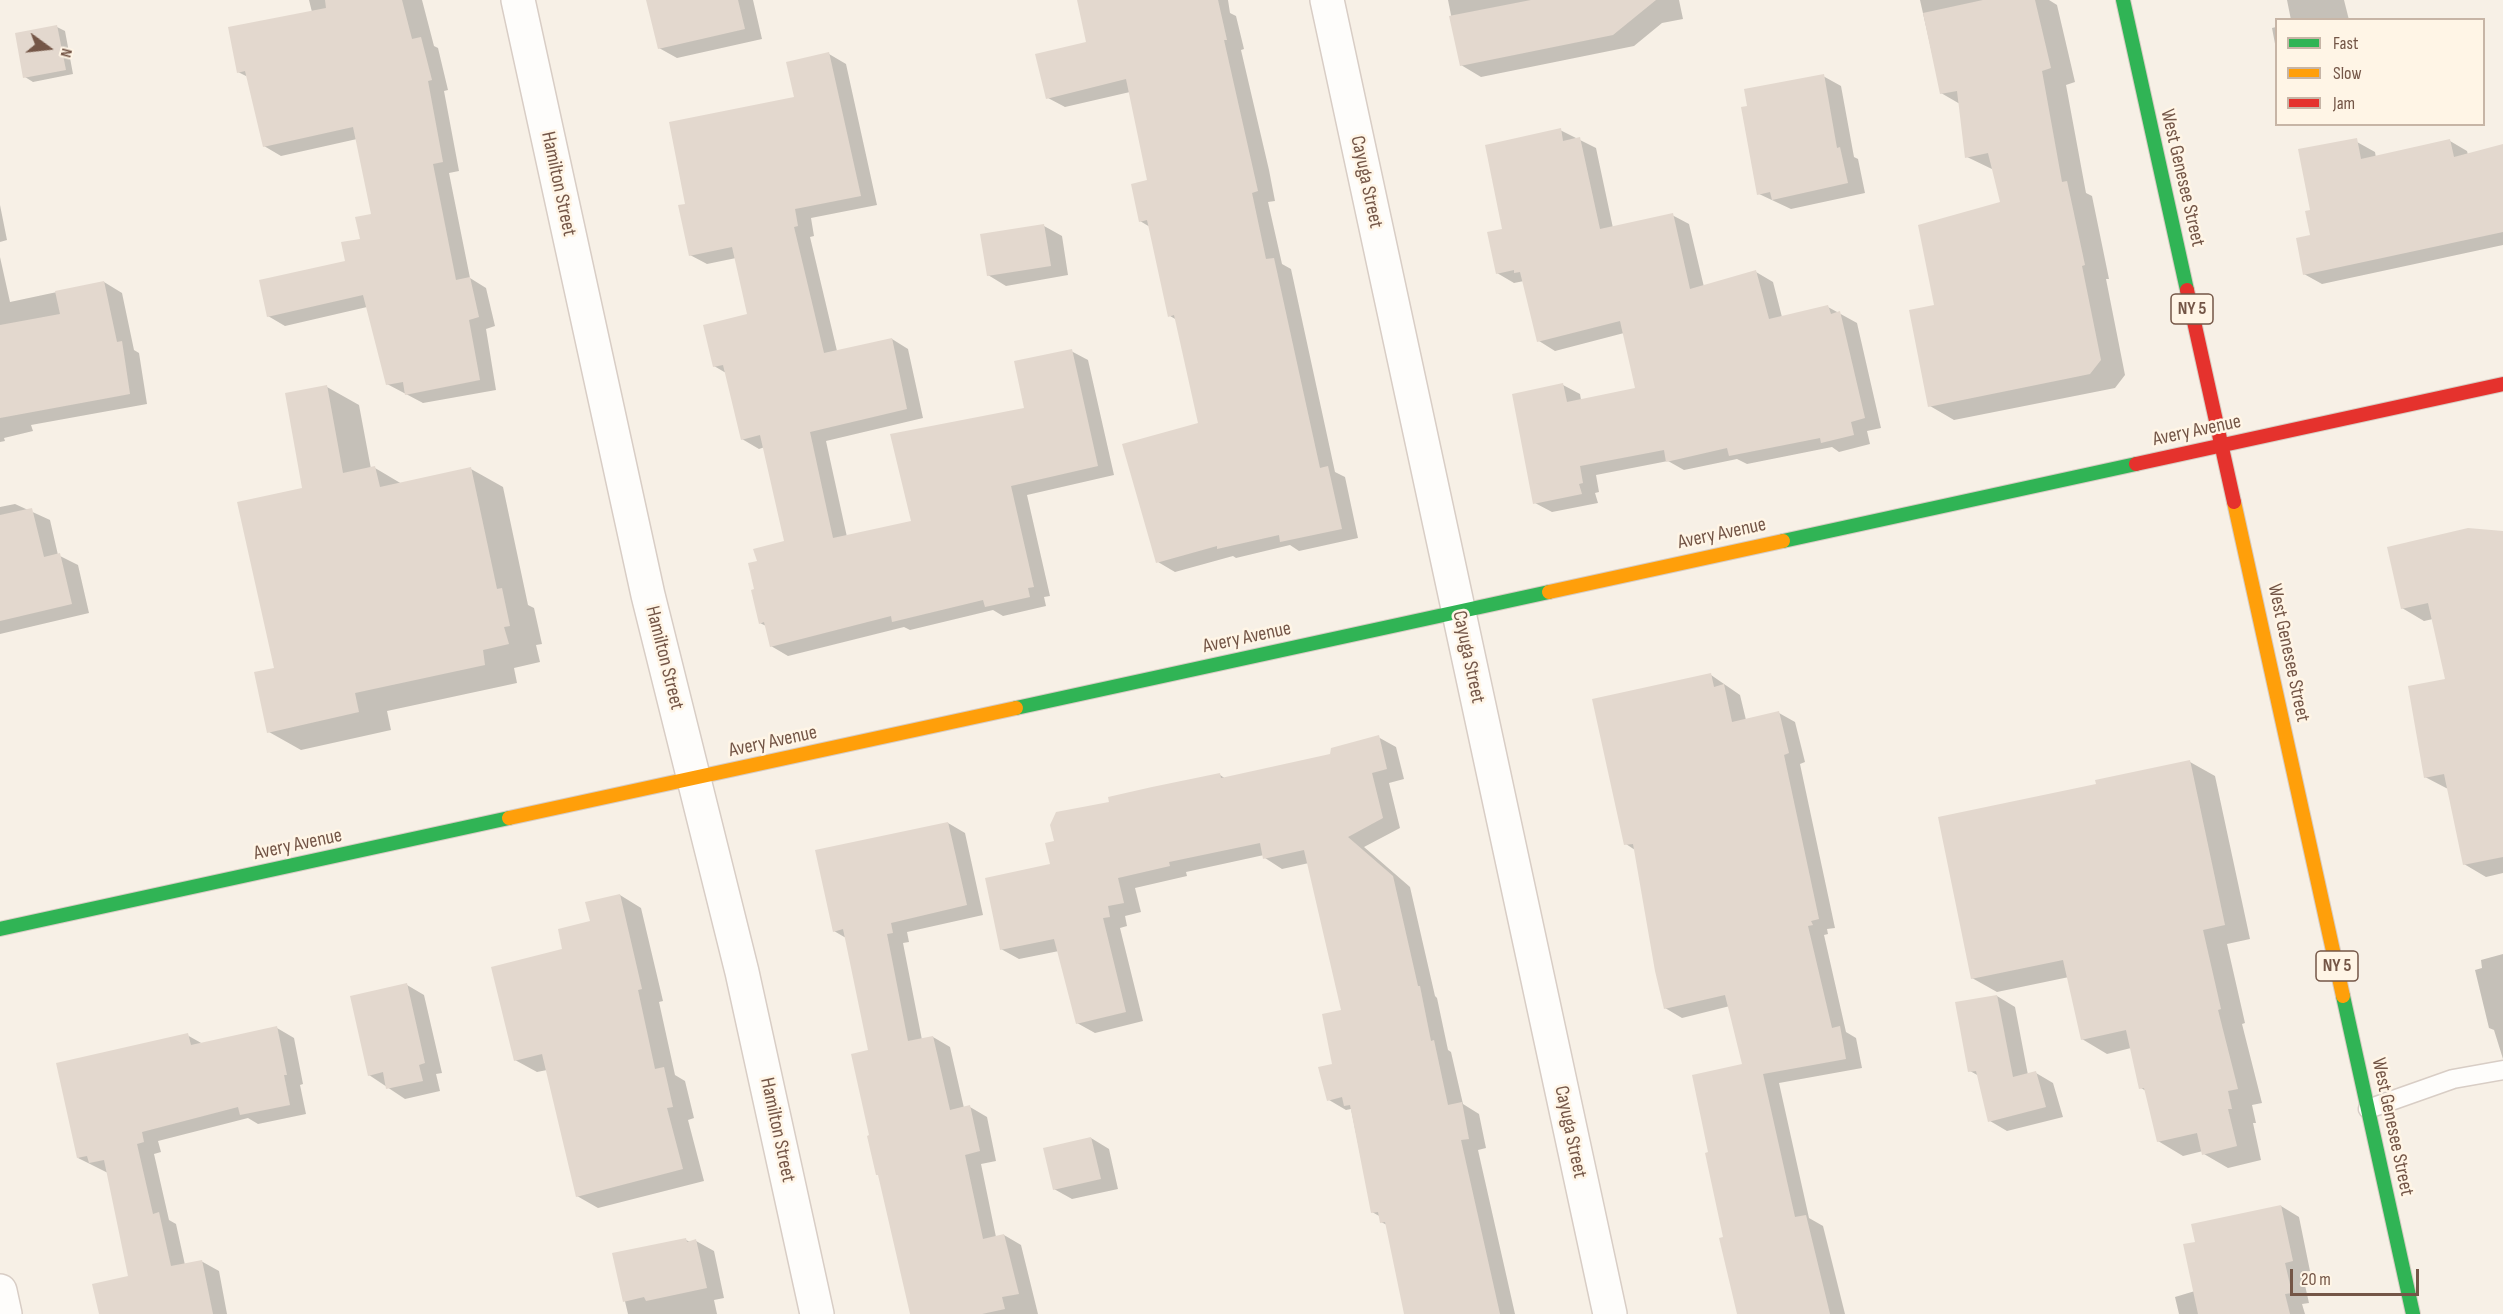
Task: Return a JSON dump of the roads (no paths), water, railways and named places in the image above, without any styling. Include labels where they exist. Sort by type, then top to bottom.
[{"type":"street","name":"Hamilton Street","points":[[518,0],[648,595],[742,972],[817,1314]]},
{"type":"street","name":"Cayuga Street","points":[[1327,0],[1610,1314]]},
{"type":"street","name":"West Genesee Street","points":[[2123,0],[2413,1314]]},
{"type":"street","name":"Avery Avenue","points":[[0,929],[694,780],[2503,384]]},
{"type":"street","points":[[0,1291],[5,1314]]},
{"type":"lane","points":[[2368,1109],[2453,1079],[2503,1070]]}]
